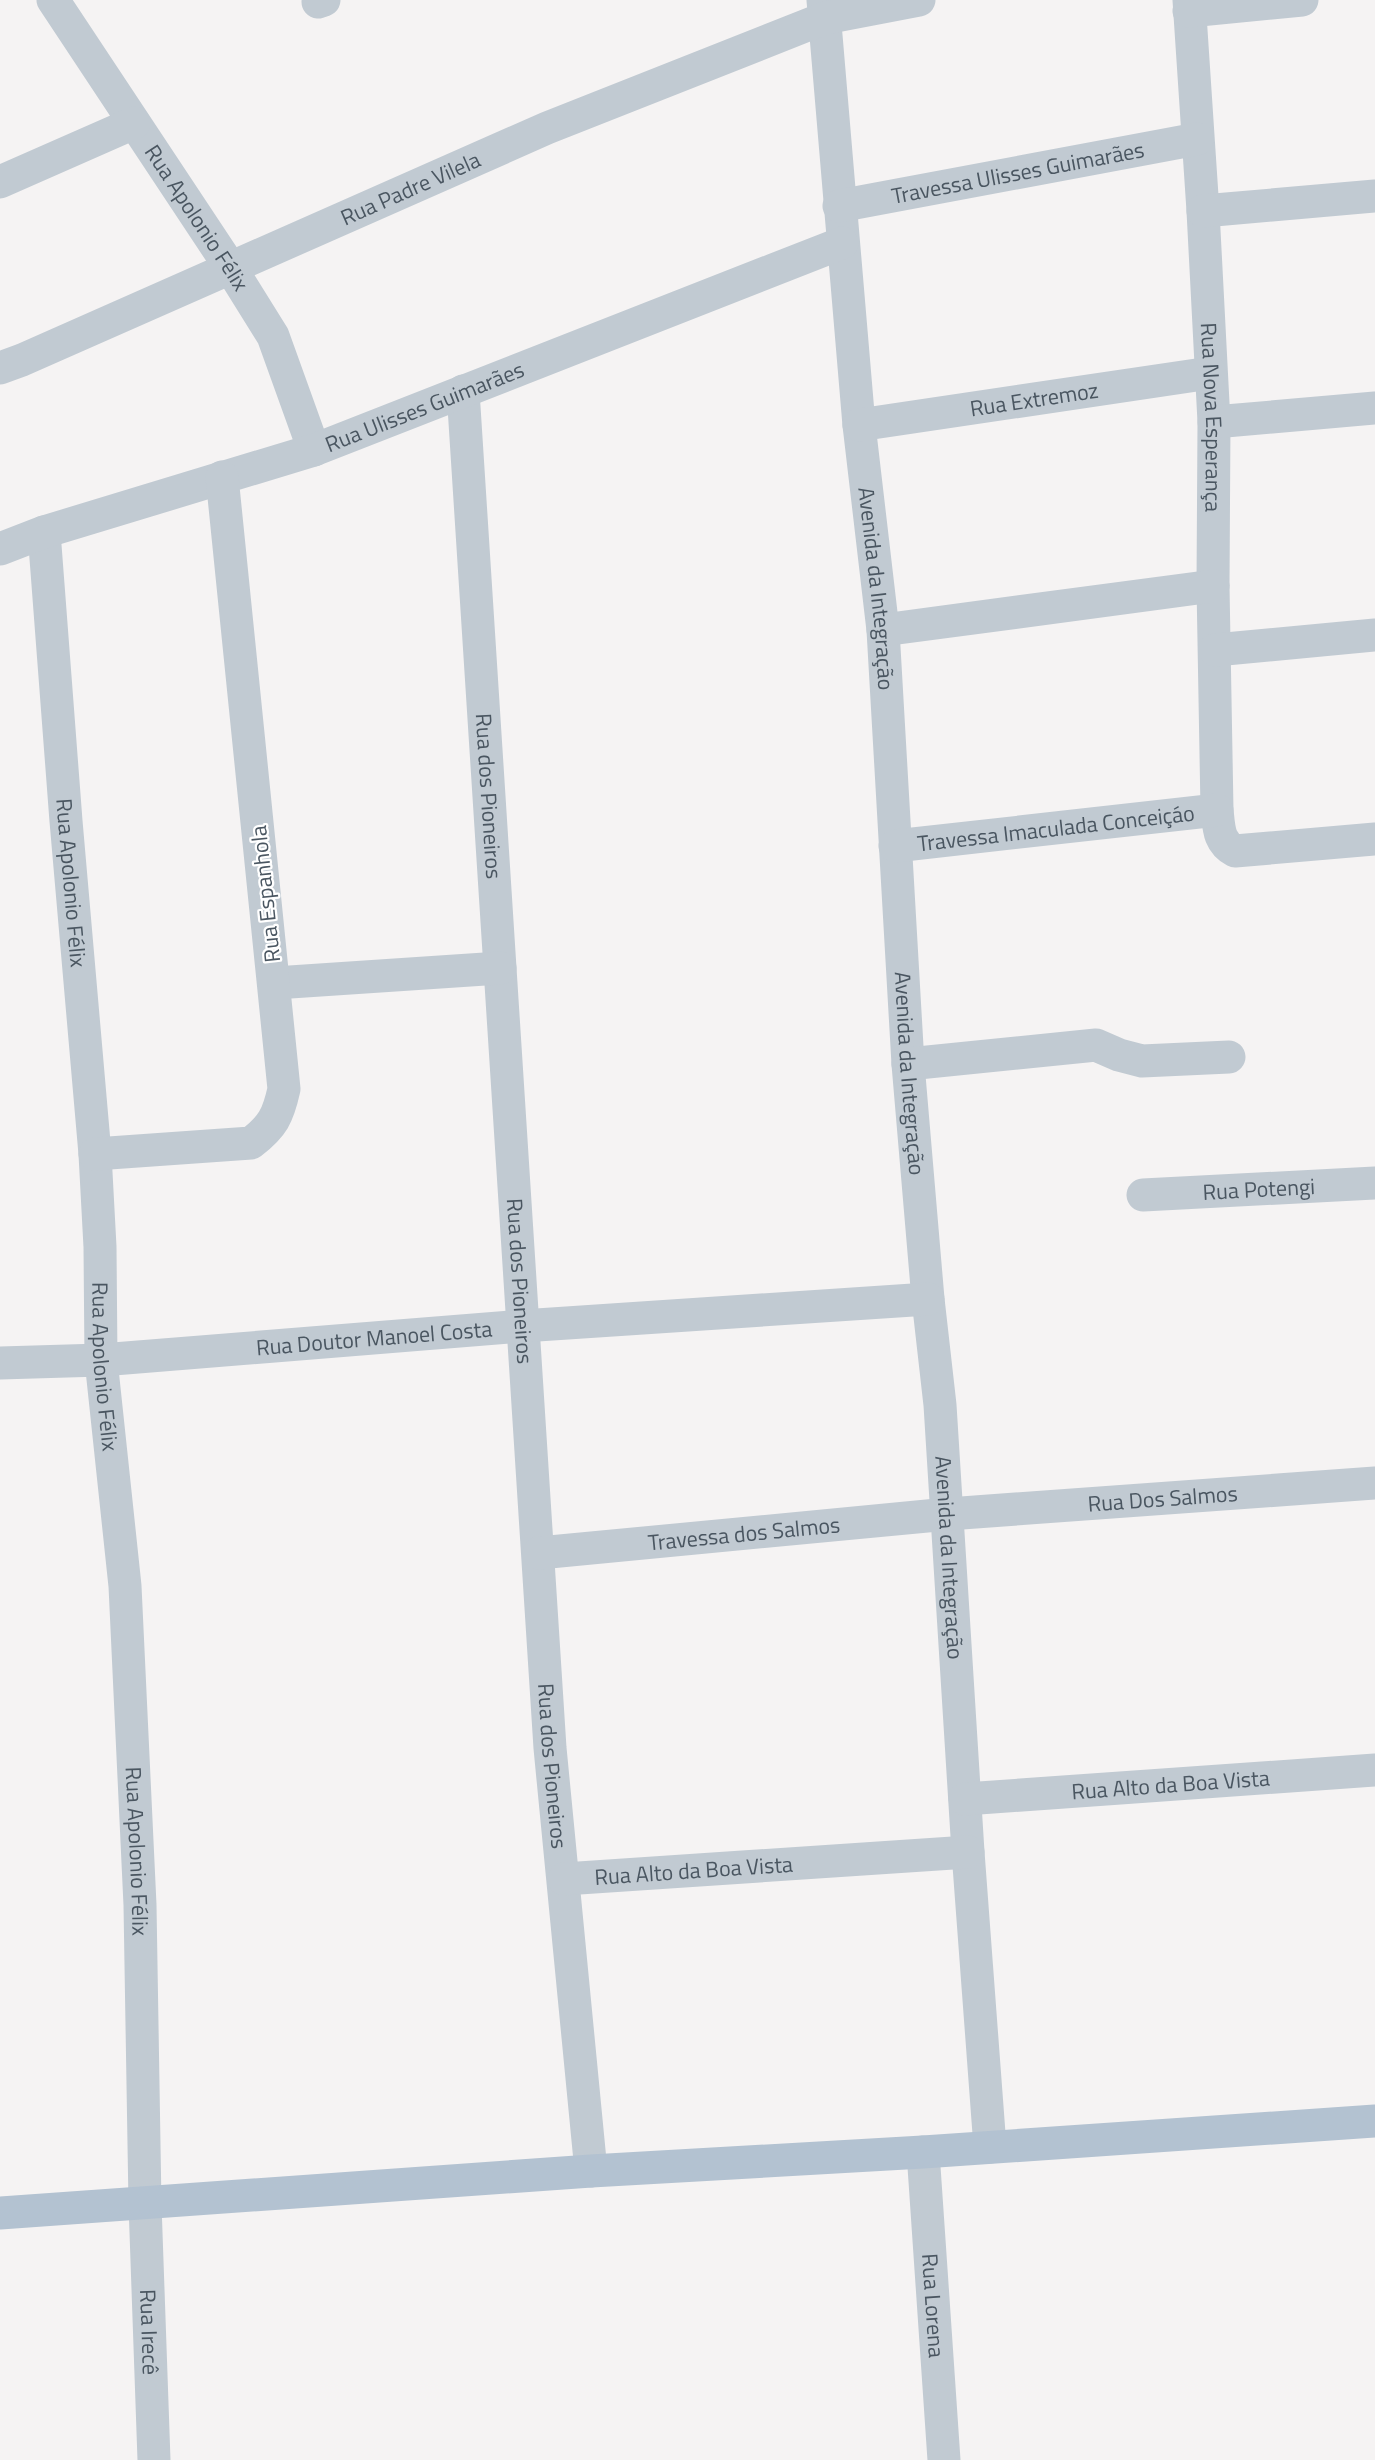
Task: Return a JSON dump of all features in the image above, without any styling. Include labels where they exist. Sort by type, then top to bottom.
[{"type":"main road","points":[[0,2213],[591,2171],[923,2152],[1375,2121]]},
{"type":"street","name":"Rua Apolonio Félix","points":[[53,0],[230,267],[273,336],[314,450]]},
{"type":"street","name":"Rua Padre Vilela","points":[[0,368],[824,9],[919,0]]},
{"type":"street","points":[[1189,6],[1302,0]]},
{"type":"street","name":"Rua Nova Esperança","points":[[1189,6],[1214,422],[1213,586],[1218,823]]},
{"type":"street","name":"Avenida da Integração","points":[[824,9],[859,425],[883,630],[908,1064],[928,1299],[940,1405],[968,1852],[990,2147]]},
{"type":"street","points":[[0,182],[134,123]]},
{"type":"street","name":"Travessa Ulisses Guimarães","points":[[839,206],[1197,140]]},
{"type":"street","points":[[1203,211],[1375,196]]},
{"type":"street","name":"Rua Ulisses Guimarães","points":[[0,549],[44,532],[314,450],[842,243]]},
{"type":"street","name":"Rua Extremoz","points":[[859,425],[1210,373]]},
{"type":"street","name":"Rua dos Pioneiros","points":[[463,391],[550,1748],[591,2171]]},
{"type":"street","points":[[1214,422],[1375,408]]},
{"type":"street","name":"Rua Espanhola","points":[[95,1154],[251,1143],[268,1130],[279,1112],[284,1089],[222,477]]},
{"type":"street","name":"Rua Apolonio Félix","points":[[44,532],[95,1154],[100,1247],[100,1360],[125,1587],[140,1905],[145,2204]]},
{"type":"street","points":[[883,630],[1213,586]]},
{"type":"street","points":[[1215,650],[1375,635]]},
{"type":"street","points":[[1218,823],[1226,846],[1235,851],[1375,839]]},
{"type":"street","name":"Travessa Imaculada Conceiçáo","points":[[896,846],[1218,823]]},
{"type":"street","points":[[275,983],[500,968]]},
{"type":"street","points":[[908,1064],[1096,1045],[1119,1056],[1142,1061],[1229,1057]]},
{"type":"street","name":"Rua Potengi","points":[[1143,1195],[1375,1183]]},
{"type":"street","name":"Rua Doutor Manoel Costa","points":[[0,1363],[100,1360],[522,1326],[928,1299]]},
{"type":"street","name":"Rua Dos Salmos","points":[[948,1514],[1375,1483]]},
{"type":"street","name":"Travessa dos Salmos","points":[[539,1553],[948,1514]]},
{"type":"street","name":"Rua Alto da Boa Vista","points":[[965,1799],[1375,1770]]},
{"type":"street","name":"Rua Alto da Boa Vista","points":[[564,1879],[968,1852]]},
{"type":"street","name":"Rua Lorena","points":[[923,2152],[944,2460]]},
{"type":"street","name":"Rua Irecê","points":[[145,2204],[154,2460]]}]
